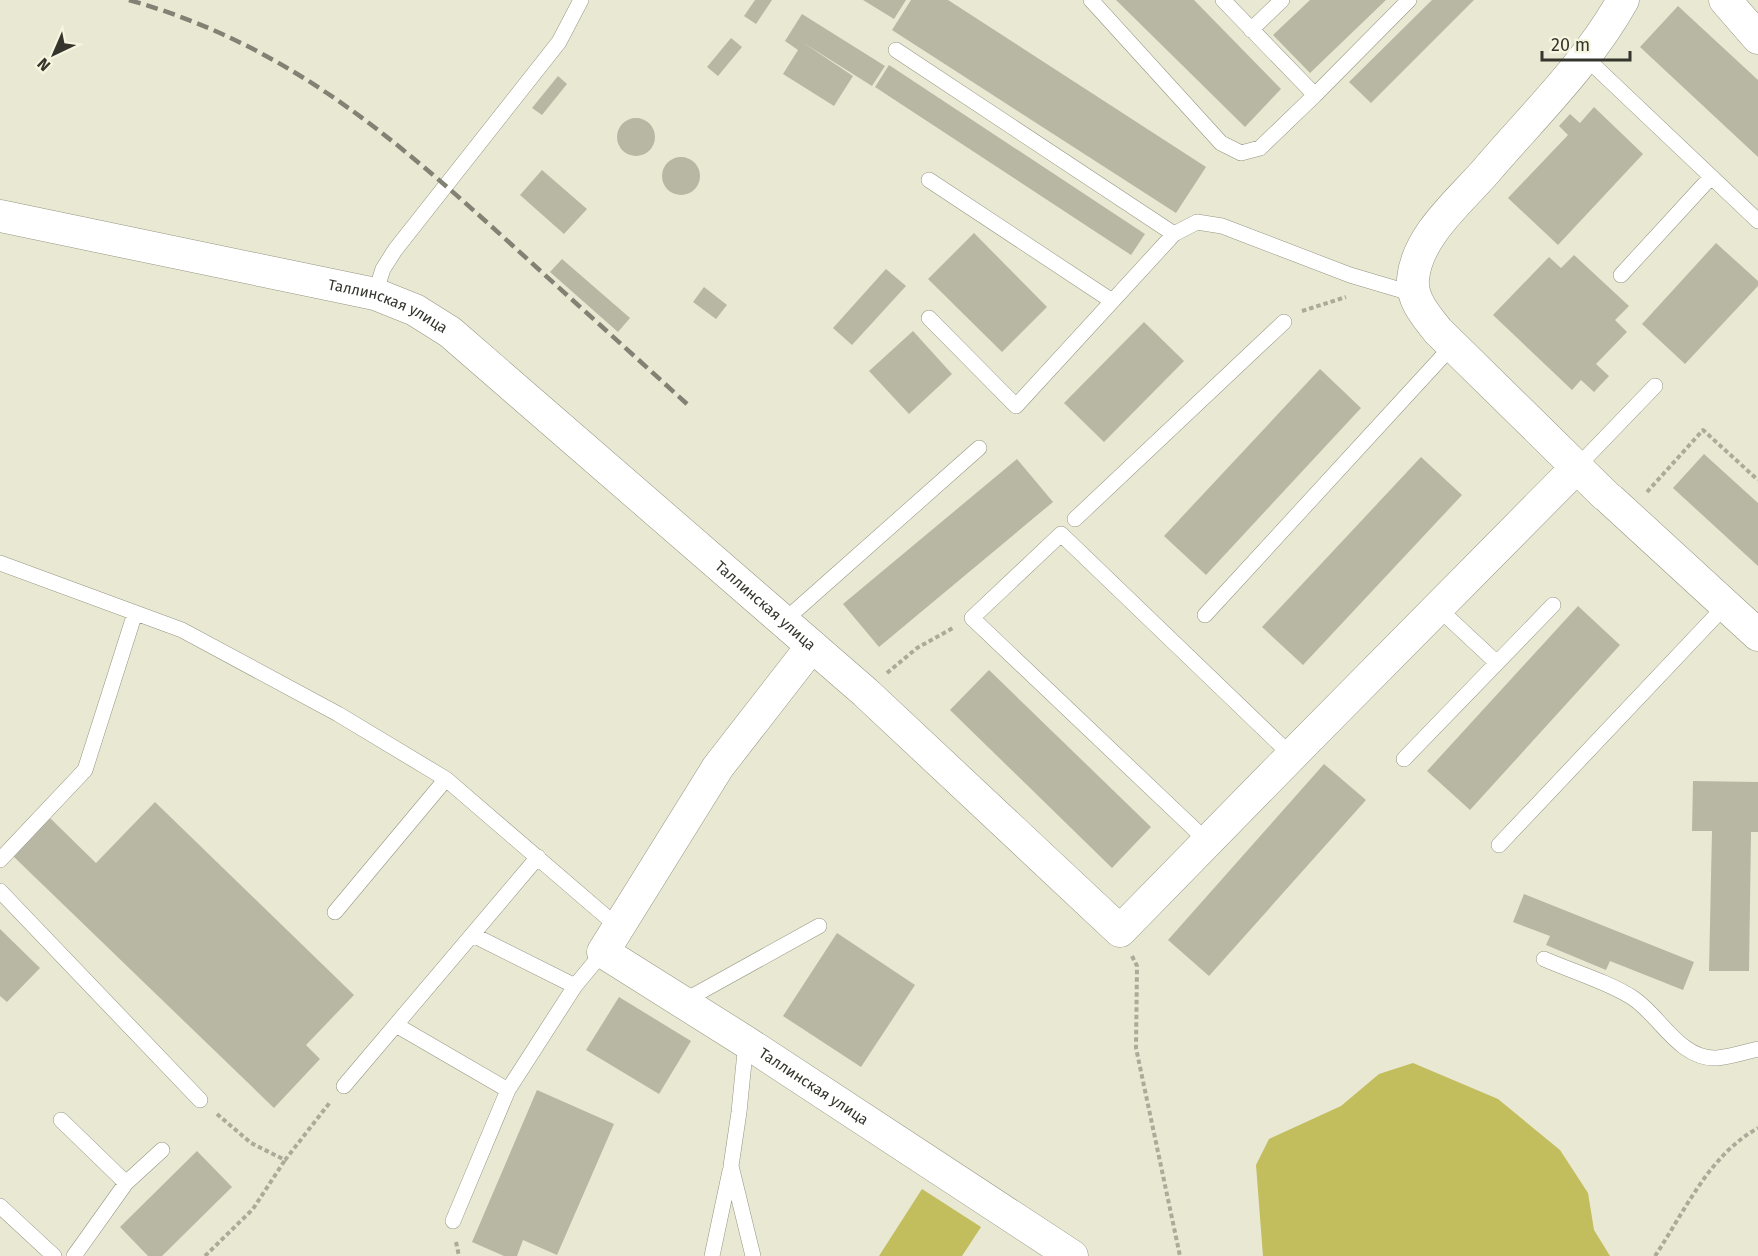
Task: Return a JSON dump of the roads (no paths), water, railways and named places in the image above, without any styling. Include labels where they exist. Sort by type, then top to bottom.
[{"type":"street","points":[[1623,0],[1611,22],[1585,57],[1426,240],[1413,279],[1414,294],[1424,314],[1453,345],[1614,503],[1758,635]]},
{"type":"street","points":[[1725,0],[1758,38]]},
{"type":"street","name":"Таллинская улица","points":[[0,216],[375,294],[415,310],[450,332],[785,620],[812,646],[718,767],[610,939],[682,1002],[1072,1256]]},
{"type":"street","points":[[812,646],[865,692],[1120,931],[1577,467]]},
{"type":"lane","points":[[375,294],[383,269],[395,250],[559,42],[581,0]]},
{"type":"lane","points":[[1091,0],[1221,143],[1240,153],[1260,148],[1409,0]]},
{"type":"lane","points":[[1222,0],[1315,95]]},
{"type":"lane","points":[[1251,30],[1282,0]]},
{"type":"lane","points":[[896,50],[1174,234]]},
{"type":"lane","points":[[1585,57],[1758,221]]},
{"type":"lane","points":[[1621,275],[1711,177]]},
{"type":"lane","points":[[929,180],[1112,302]]},
{"type":"lane","points":[[928,318],[1016,406],[1174,234],[1197,222],[1222,226],[1350,275],[1414,294]]},
{"type":"lane","points":[[1209,843],[972,618],[1284,322]]},
{"type":"lane","points":[[1205,615],[1453,345]]},
{"type":"lane","points":[[1577,467],[1655,386]]},
{"type":"lane","points":[[785,620],[979,448]]},
{"type":"lane","points":[[1069,526],[1303,745]]},
{"type":"lane","points":[[0,563],[182,630],[257,669],[446,779],[538,858],[610,939],[575,986],[508,1090],[453,1221]]},
{"type":"lane","points":[[1404,759],[1553,605]]},
{"type":"lane","points":[[1499,844],[1725,606]]},
{"type":"lane","points":[[1438,608],[1497,663]]},
{"type":"lane","points":[[0,860],[85,770],[135,613]]},
{"type":"lane","points":[[335,912],[446,779]]},
{"type":"lane","points":[[344,1086],[538,858]]},
{"type":"lane","points":[[0,891],[200,1100]]},
{"type":"lane","points":[[682,1002],[819,926]]},
{"type":"lane","points":[[472,935],[575,986]]},
{"type":"lane","points":[[1544,959],[1631,996],[1648,1009],[1682,1046],[1697,1055],[1717,1058],[1758,1049]]},
{"type":"lane","points":[[396,1025],[508,1090]]},
{"type":"lane","points":[[712,1256],[740,1112],[746,1042]]},
{"type":"lane","points":[[61,1120],[126,1183]]},
{"type":"lane","points":[[74,1256],[126,1183],[162,1150]]},
{"type":"lane","points":[[731,1166],[753,1256]]},
{"type":"lane","points":[[0,1206],[54,1256]]},
{"type":"railway","points":[[129,0],[186,19],[239,42],[289,69],[336,99],[424,167],[468,205],[687,404]]}]
